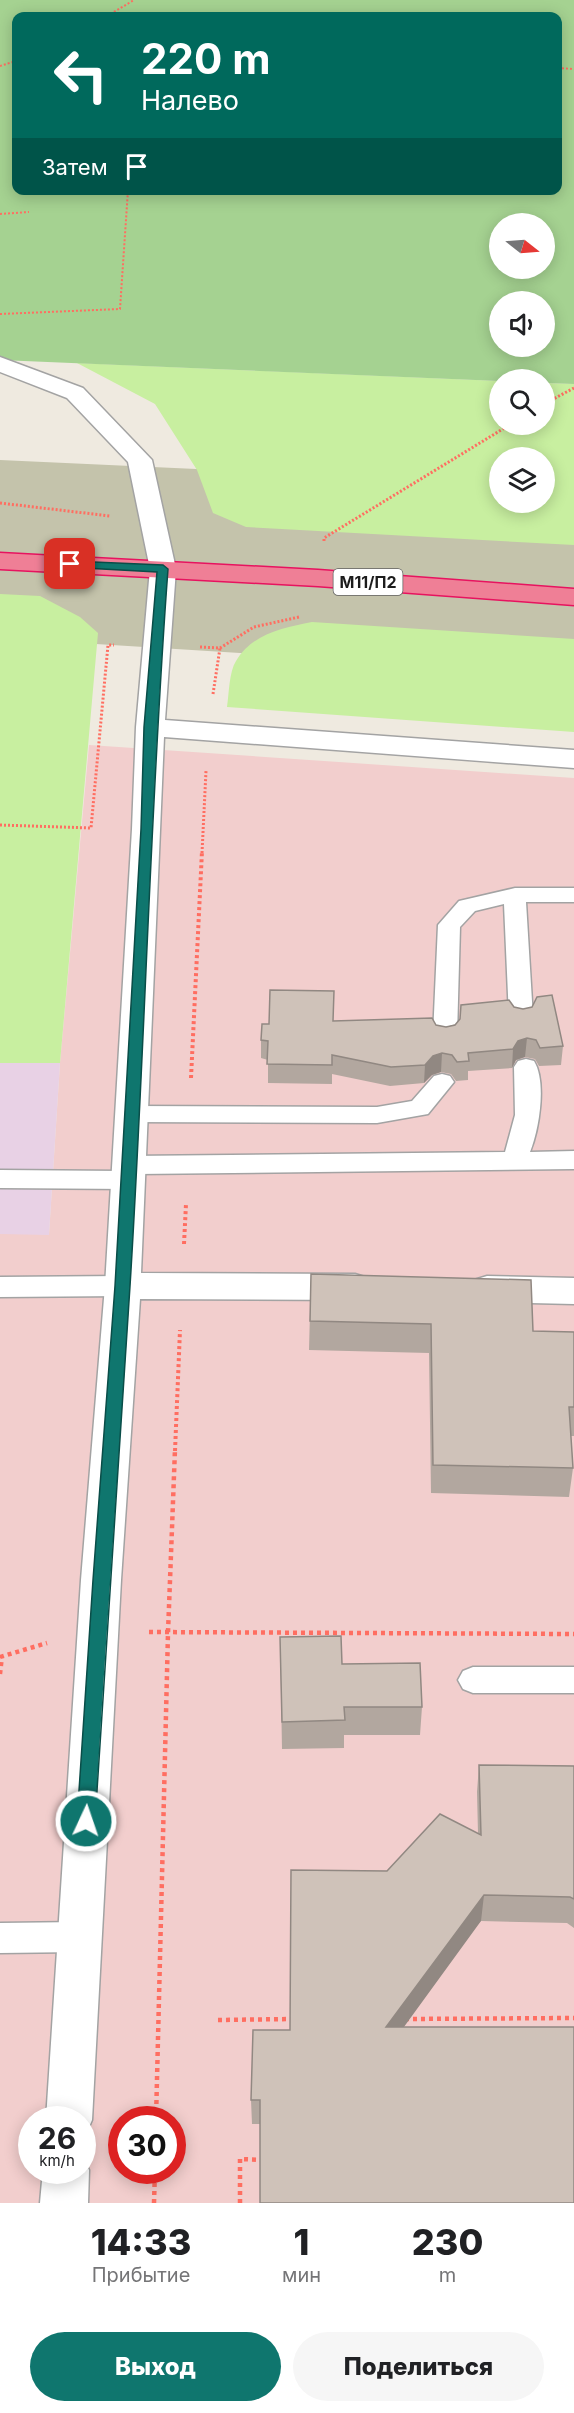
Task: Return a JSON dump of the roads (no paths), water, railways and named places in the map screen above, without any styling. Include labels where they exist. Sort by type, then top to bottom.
[{"type":"highway","name":"М11/П2","points":[[0,561],[163,569],[574,597]]},
{"type":"street","points":[[0,364],[75,393],[140,460],[163,569],[150,727],[147,829],[123,1286],[98,1629],[70,2106]]},
{"type":"street","points":[[150,727],[574,759]]},
{"type":"street","points":[[123,1286],[182,1284],[384,1288]]},
{"type":"street","points":[[455,1289],[574,1290]]},
{"type":"street","points":[[64,2203],[65,2184]]},
{"type":"lane","points":[[445,1036],[449,925],[467,906],[515,895],[574,895]]},
{"type":"lane","points":[[515,895],[520,1018]]},
{"type":"lane","points":[[514,1160],[525,1134],[529,1108],[525,1067]]},
{"type":"lane","points":[[132,1114],[377,1116],[419,1108],[442,1082]]},
{"type":"lane","points":[[0,1179],[129,1172],[188,1164],[574,1160]]},
{"type":"lane","points":[[0,1287],[123,1286]]},
{"type":"lane","points":[[473,1680],[574,1680]]},
{"type":"lane","points":[[0,1938],[80,1937]]}]
